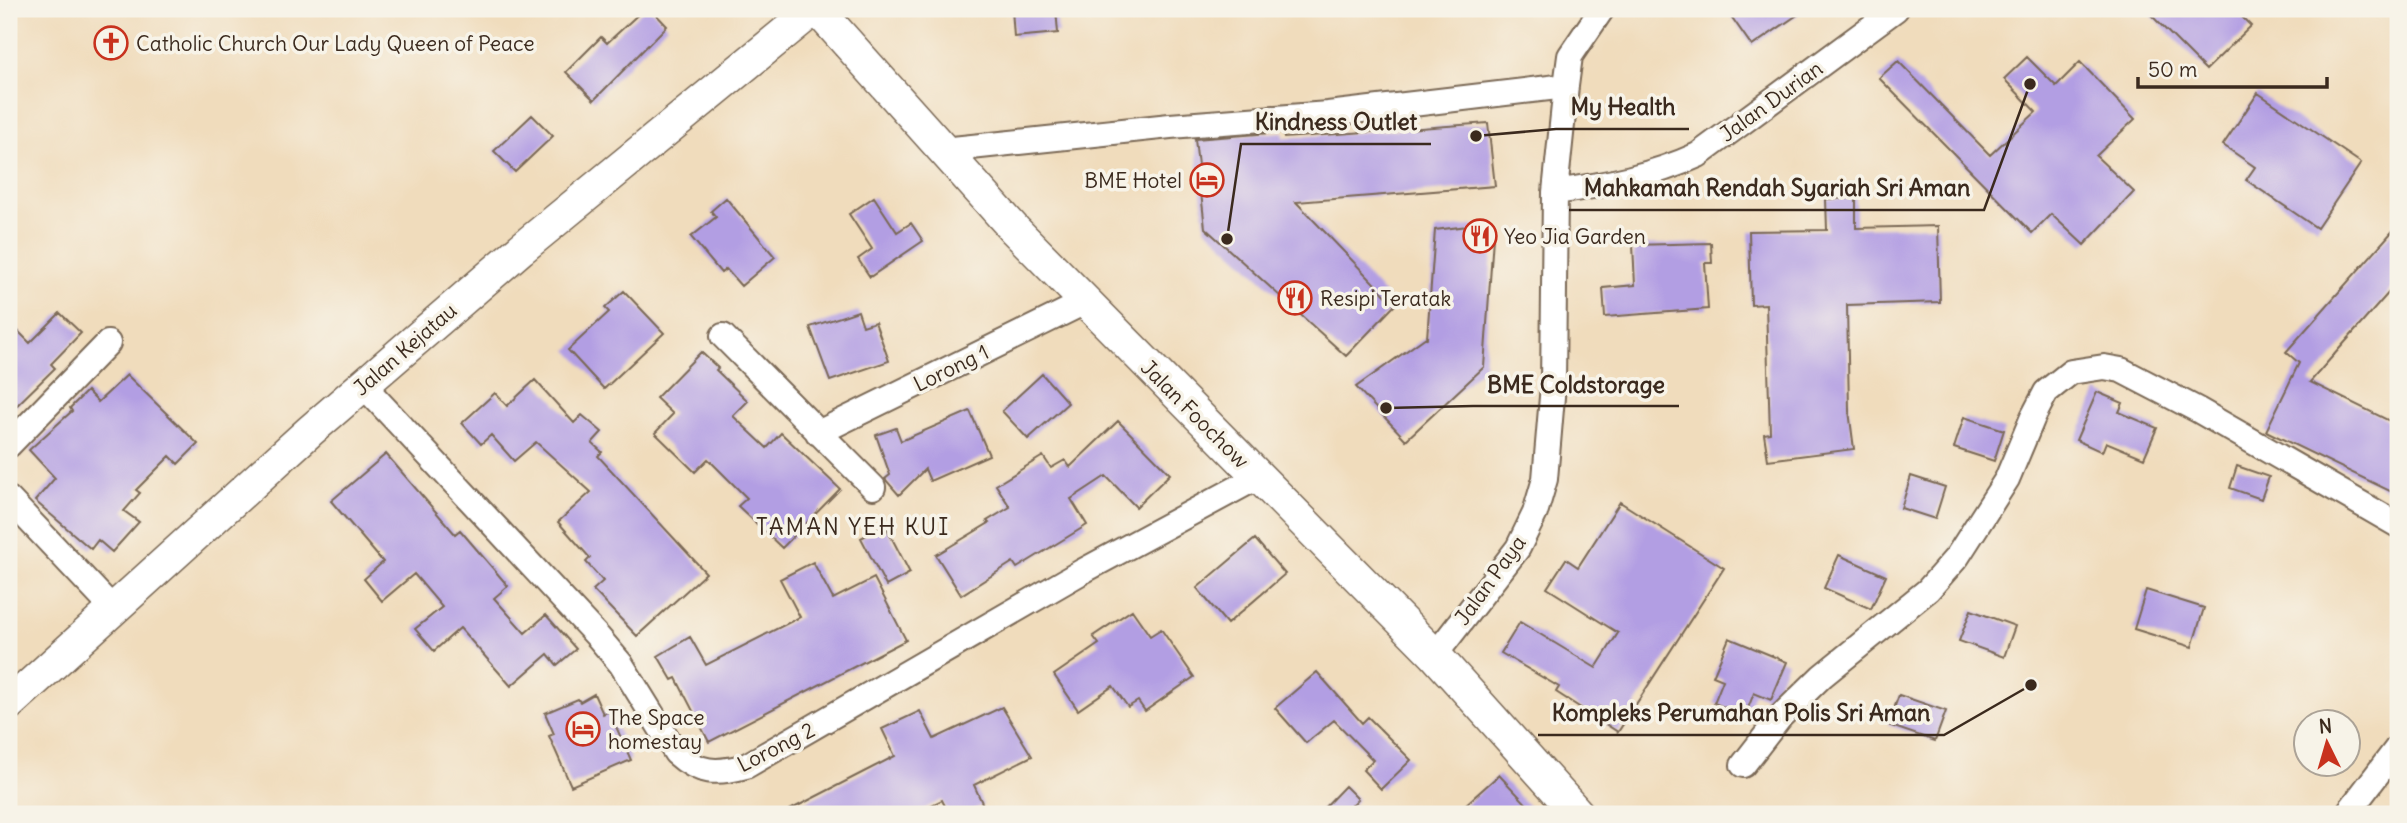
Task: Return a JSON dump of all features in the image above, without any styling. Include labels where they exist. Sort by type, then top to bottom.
[{"type":"main road","name":"Jalan Foochow","points":[[816,9],[1085,302],[1435,655],[1578,814]]},
{"type":"main road","name":"Jalan Kejatau","points":[[9,704],[521,249],[816,9]]},
{"type":"street","name":"Jalan Paya","points":[[1435,655],[1518,548],[1535,513],[1545,479],[1554,373],[1555,191],[1566,86],[1570,56],[1602,9]]},
{"type":"street","name":"Jalan Durian","points":[[1555,191],[1598,186],[1667,169],[1698,155],[1896,9]]},
{"type":"street","points":[[943,150],[1328,114],[1566,86]]},
{"type":"street","name":"Lorong 1","points":[[818,433],[1085,302]]},
{"type":"street","points":[[723,336],[873,487]]},
{"type":"street","points":[[9,446],[108,343]]},
{"type":"street","points":[[1743,765],[1781,716],[1822,676],[1928,590],[1957,557],[2007,479],[2046,392],[2071,372],[2104,367],[2121,370],[2210,417],[2398,525]]},
{"type":"street","name":"Lorong 2","points":[[364,386],[607,647],[621,664],[676,753],[699,769],[723,772],[746,766],[1083,570],[1258,477]]},
{"type":"street","points":[[9,499],[113,609]]},
{"type":"street","points":[[2347,814],[2398,747]]},
{"type":"building","points":[[644,9],[651,9],[667,26],[594,100],[566,72],[601,37],[607,43]]},
{"type":"building","points":[[1012,9],[1056,9],[1058,33],[1014,37]]},
{"type":"building","points":[[1726,9],[1806,9],[1752,46]]},
{"type":"building","points":[[2145,9],[2234,9],[2251,26],[2206,70]]},
{"type":"building","points":[[2027,57],[2056,86],[2080,62],[2135,119],[2096,156],[2134,192],[2084,245],[2051,214],[2032,233],[1879,78],[1898,61],[1990,155],[2036,112],[2004,79]]},
{"type":"building","points":[[2258,93],[2361,163],[2317,228],[2246,180],[2255,167],[2223,145]]},
{"type":"building","points":[[532,115],[553,136],[515,172],[494,151]]},
{"type":"building","points":[[1488,123],[1495,186],[1296,202],[1395,305],[1346,356],[1205,228],[1195,139],[1283,132],[1284,138]]},
{"type":"building","points":[[874,197],[897,232],[911,223],[923,241],[870,277],[858,259],[872,249],[849,214]]},
{"type":"building","points":[[726,198],[775,257],[741,286],[726,269],[721,273],[691,237],[716,217],[711,211]]},
{"type":"building","points":[[1856,198],[1856,228],[1938,226],[1940,302],[1847,305],[1849,411],[1854,449],[1768,460],[1764,434],[1770,433],[1766,304],[1751,305],[1749,231],[1827,230],[1826,199]]},
{"type":"building","points":[[1494,223],[1484,367],[1406,440],[1356,387],[1427,338],[1435,230]]},
{"type":"building","points":[[2398,225],[2398,282],[2310,382],[2398,425],[2398,495],[2266,431],[2299,363],[2286,352]]},
{"type":"building","points":[[1711,243],[1712,263],[1705,263],[1708,309],[1605,317],[1603,288],[1635,285],[1633,245]]},
{"type":"building","points":[[624,291],[664,333],[604,389],[568,350],[609,312],[605,308]]},
{"type":"building","points":[[858,311],[863,326],[875,322],[889,361],[830,381],[810,327]]},
{"type":"building","points":[[60,313],[81,333],[51,364],[55,368],[9,413],[9,322],[30,343]]},
{"type":"building","points":[[701,352],[748,401],[733,416],[767,448],[781,433],[840,489],[782,548],[738,506],[747,498],[708,459],[695,472],[655,433],[673,414],[656,398]]},
{"type":"building","points":[[1042,374],[1068,403],[1028,439],[1002,411]]},
{"type":"building","points":[[127,375],[198,444],[178,464],[170,456],[136,490],[140,493],[124,511],[139,522],[112,552],[98,540],[91,549],[35,501],[55,478],[29,450],[72,411],[70,408],[87,391],[98,402]]},
{"type":"building","points":[[535,380],[574,423],[582,415],[602,432],[592,443],[602,452],[598,456],[706,573],[637,636],[593,590],[603,581],[586,562],[590,558],[558,522],[591,492],[536,442],[514,461],[491,435],[481,444],[462,423],[495,393],[507,406]]},
{"type":"building","points":[[2097,392],[2123,403],[2119,412],[2157,428],[2144,458],[2106,442],[2102,452],[2076,440]]},
{"type":"building","points":[[970,411],[989,455],[930,481],[925,469],[899,495],[885,479],[890,475],[876,435],[896,428],[901,441]]},
{"type":"building","points":[[1964,417],[2004,430],[1994,461],[1954,448]]},
{"type":"building","points":[[1118,421],[1170,474],[1136,507],[1106,476],[1071,499],[1087,525],[1017,568],[1013,562],[961,595],[936,555],[1010,507],[996,485],[1043,456],[1051,468],[1065,460],[1070,467]]},
{"type":"building","points":[[386,454],[455,534],[460,530],[508,586],[494,598],[525,633],[546,615],[576,649],[557,665],[548,654],[511,686],[460,628],[434,651],[415,629],[442,607],[414,574],[382,601],[364,579],[383,562],[331,501]]},
{"type":"building","points":[[2237,466],[2269,477],[2261,499],[2230,488]]},
{"type":"building","points":[[1911,476],[1945,487],[1935,519],[1901,508]]},
{"type":"building","points":[[1620,502],[1724,568],[1618,732],[1556,692],[1559,687],[1501,653],[1520,622],[1596,668],[1618,633],[1547,588],[1566,559],[1578,567]]},
{"type":"building","points":[[885,525],[910,573],[886,586],[861,538]]},
{"type":"building","points":[[1255,539],[1285,574],[1227,624],[1197,588]]},
{"type":"building","points":[[1839,555],[1886,576],[1871,609],[1824,588]]},
{"type":"building","points":[[813,562],[833,599],[874,578],[906,640],[709,742],[676,678],[672,680],[658,656],[690,637],[706,665],[800,617],[780,579]]},
{"type":"building","points":[[2146,590],[2204,608],[2192,647],[2134,629]]},
{"type":"building","points":[[1132,610],[1150,636],[1161,629],[1194,677],[1145,711],[1138,701],[1128,707],[1113,686],[1078,710],[1054,675],[1099,644],[1093,636]]},
{"type":"building","points":[[1971,610],[2015,626],[2004,657],[1959,641]]},
{"type":"building","points":[[1729,638],[1787,662],[1771,700],[1754,693],[1745,716],[1714,703],[1723,680],[1713,676]]},
{"type":"building","points":[[1317,672],[1362,723],[1368,717],[1411,760],[1381,789],[1363,770],[1373,760],[1334,720],[1306,743],[1275,708]]},
{"type":"building","points":[[594,694],[603,714],[609,711],[631,760],[571,786],[549,736],[554,734],[545,713],[578,699],[580,702]]},
{"type":"building","points":[[1899,695],[1946,711],[1935,741],[1888,725]]},
{"type":"building","points":[[1002,707],[1032,756],[974,785],[983,805],[965,814],[949,814],[942,800],[913,814],[782,814],[895,756],[882,729],[920,711],[934,739]]},
{"type":"building","points":[[1499,775],[1536,814],[1455,814]]},
{"type":"building","points":[[1345,786],[1358,799],[1344,814],[1318,814]]},
{"type":"place","name":"Catholic Church Our Lady Queen of Peace","points":[[111,43]]},
{"type":"place","name":"Mahkamah Rendah Syariah Sri Aman","points":[[2030,84]]},
{"type":"place","name":"My Health","points":[[1476,136]]},
{"type":"place","name":"BME Hotel","points":[[1207,180]]},
{"type":"place","name":"Yeo Jia Garden","points":[[1480,236]]},
{"type":"place","name":"Kindness Outlet","points":[[1227,239]]},
{"type":"place","name":"Resipi Teratak","points":[[1295,298]]},
{"type":"place","name":"BME Coldstorage","points":[[1386,408]]},
{"type":"place","name":"Kompleks Perumahan Polis Sri Aman","points":[[2031,685]]},
{"type":"place","name":"The Space homestay","points":[[583,729]]},
{"type":"district","name":"TAMAN YEH KUI","points":[[853,526]]}]
